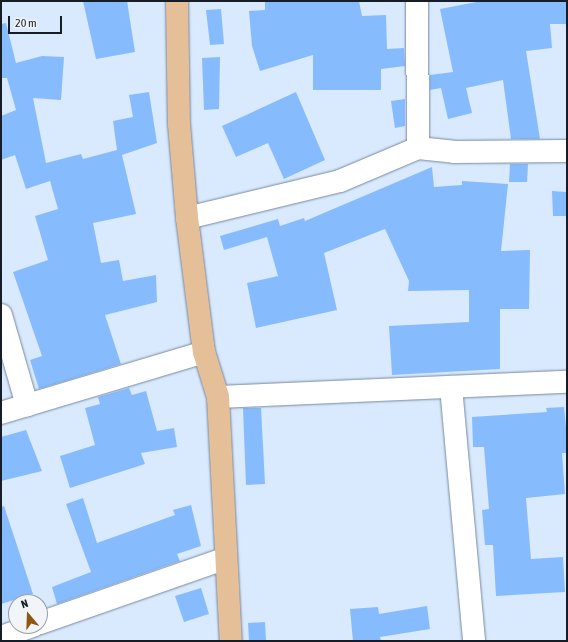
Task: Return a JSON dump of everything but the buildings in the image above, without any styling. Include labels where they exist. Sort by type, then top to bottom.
[{"type":"main road","points":[[177,1],[179,124],[187,218],[204,352],[218,397],[224,559],[231,641]]},
{"type":"street","points":[[417,1],[418,148]]},
{"type":"street","points":[[187,218],[340,181],[418,148],[454,152],[567,151]]},
{"type":"street","points":[[1,315],[27,405]]},
{"type":"street","points":[[1,413],[204,352]]},
{"type":"street","points":[[218,397],[567,382]]},
{"type":"street","points":[[451,387],[474,641]]},
{"type":"street","points":[[48,620],[224,559]]}]
